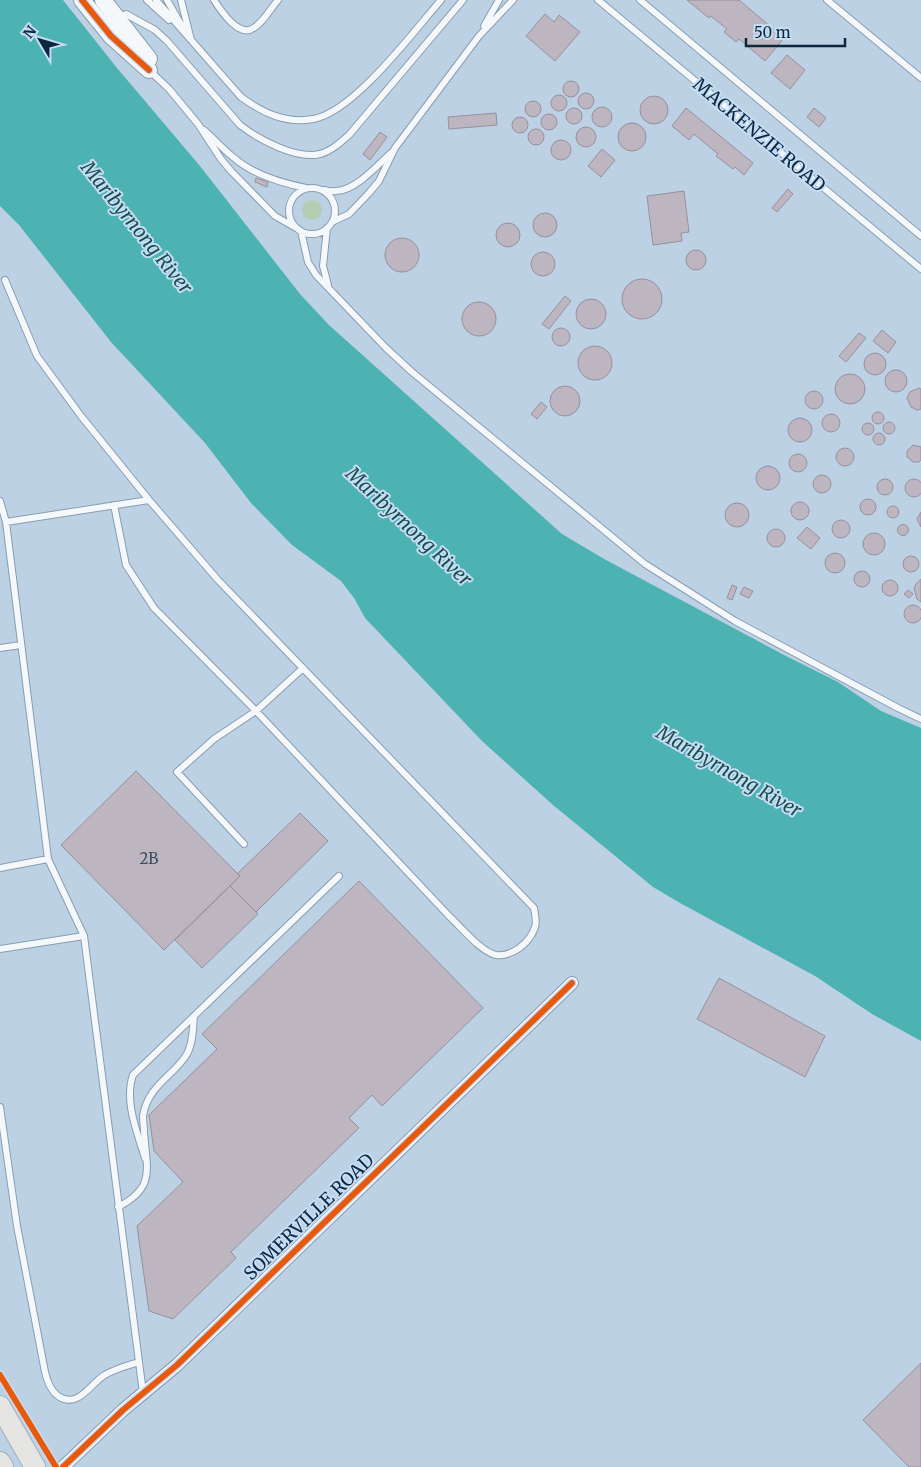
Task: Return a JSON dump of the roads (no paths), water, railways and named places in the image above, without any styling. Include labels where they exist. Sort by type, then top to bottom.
[{"type":"main road","points":[[0,1406],[35,1467]]},
{"type":"main road","points":[[0,1462],[3,1467]]},
{"type":"street","points":[[82,0],[112,25],[151,68]]},
{"type":"street","points":[[102,0],[112,25]]},
{"type":"street","name":"SOMERVILLE ROAD","points":[[63,1467],[123,1410],[177,1366],[572,984]]},
{"type":"lane","points":[[147,0],[192,42]]},
{"type":"lane","points":[[156,0],[235,91],[255,107],[275,116],[293,120],[314,119],[332,113],[360,90],[391,59],[441,0]]},
{"type":"lane","points":[[162,0],[192,42]]},
{"type":"lane","points":[[167,0],[192,42]]},
{"type":"lane","points":[[172,0],[192,42]]},
{"type":"lane","points":[[181,0],[192,42]]},
{"type":"lane","points":[[214,0],[229,21],[246,31],[255,28],[278,0]]},
{"type":"lane","points":[[112,25],[126,14],[155,30],[180,55],[246,130],[273,144],[295,153],[309,156],[329,151],[349,135],[463,0]]},
{"type":"lane","points":[[479,36],[499,0]]},
{"type":"lane","points":[[151,68],[198,124],[234,158],[247,167],[284,184],[338,192],[363,179],[395,148],[479,36],[513,0]]},
{"type":"lane","name":"MACKENZIE ROAD","points":[[598,0],[921,268]]},
{"type":"lane","name":"MACKENZIE ROAD","points":[[640,0],[921,236]]},
{"type":"lane","points":[[827,0],[921,78]]},
{"type":"lane","points":[[198,124],[221,160],[275,216],[284,222],[300,230],[315,234],[327,228],[334,216],[334,204],[327,193],[322,190]]},
{"type":"lane","points":[[332,222],[349,214],[369,193],[379,181],[395,148]]},
{"type":"lane","points":[[308,188],[295,196],[291,202],[290,216],[300,230],[308,262],[316,275],[386,348],[412,372],[645,564],[735,621],[921,719]]},
{"type":"lane","points":[[327,228],[323,266],[328,287]]},
{"type":"lane","points":[[5,280],[37,356],[81,416],[149,500],[218,580],[534,908],[536,926],[525,944],[511,953],[495,955],[480,946],[256,711],[154,608],[126,565],[114,505]]},
{"type":"lane","points":[[6,522],[149,500]]},
{"type":"lane","points":[[0,501],[6,522],[48,859],[84,936],[144,1394]]},
{"type":"lane","points":[[0,648],[21,645]]},
{"type":"lane","points":[[244,844],[178,772],[214,739],[256,711],[303,668]]},
{"type":"lane","points":[[0,868],[48,859]]},
{"type":"lane","points":[[145,1158],[133,1117],[130,1083],[133,1075],[339,876]]},
{"type":"lane","points":[[0,949],[84,936]]},
{"type":"lane","points":[[118,1207],[133,1199],[144,1186],[147,1170],[143,1116],[158,1084],[186,1055],[190,1048],[194,1016]]},
{"type":"lane","points":[[0,1106],[17,1226],[44,1372],[50,1388],[63,1399],[74,1400],[102,1377],[118,1368],[139,1362]]},
{"type":"water","name":"Maribyrnong River","points":[[0,0],[63,0],[117,68],[200,166],[300,294],[329,325],[562,534],[606,560],[838,682],[881,711],[921,728],[921,1041],[872,1014],[815,976],[653,887],[553,805],[482,741],[365,618],[354,598],[341,581],[292,545],[251,503],[205,443],[111,342],[19,225],[0,206]]}]
